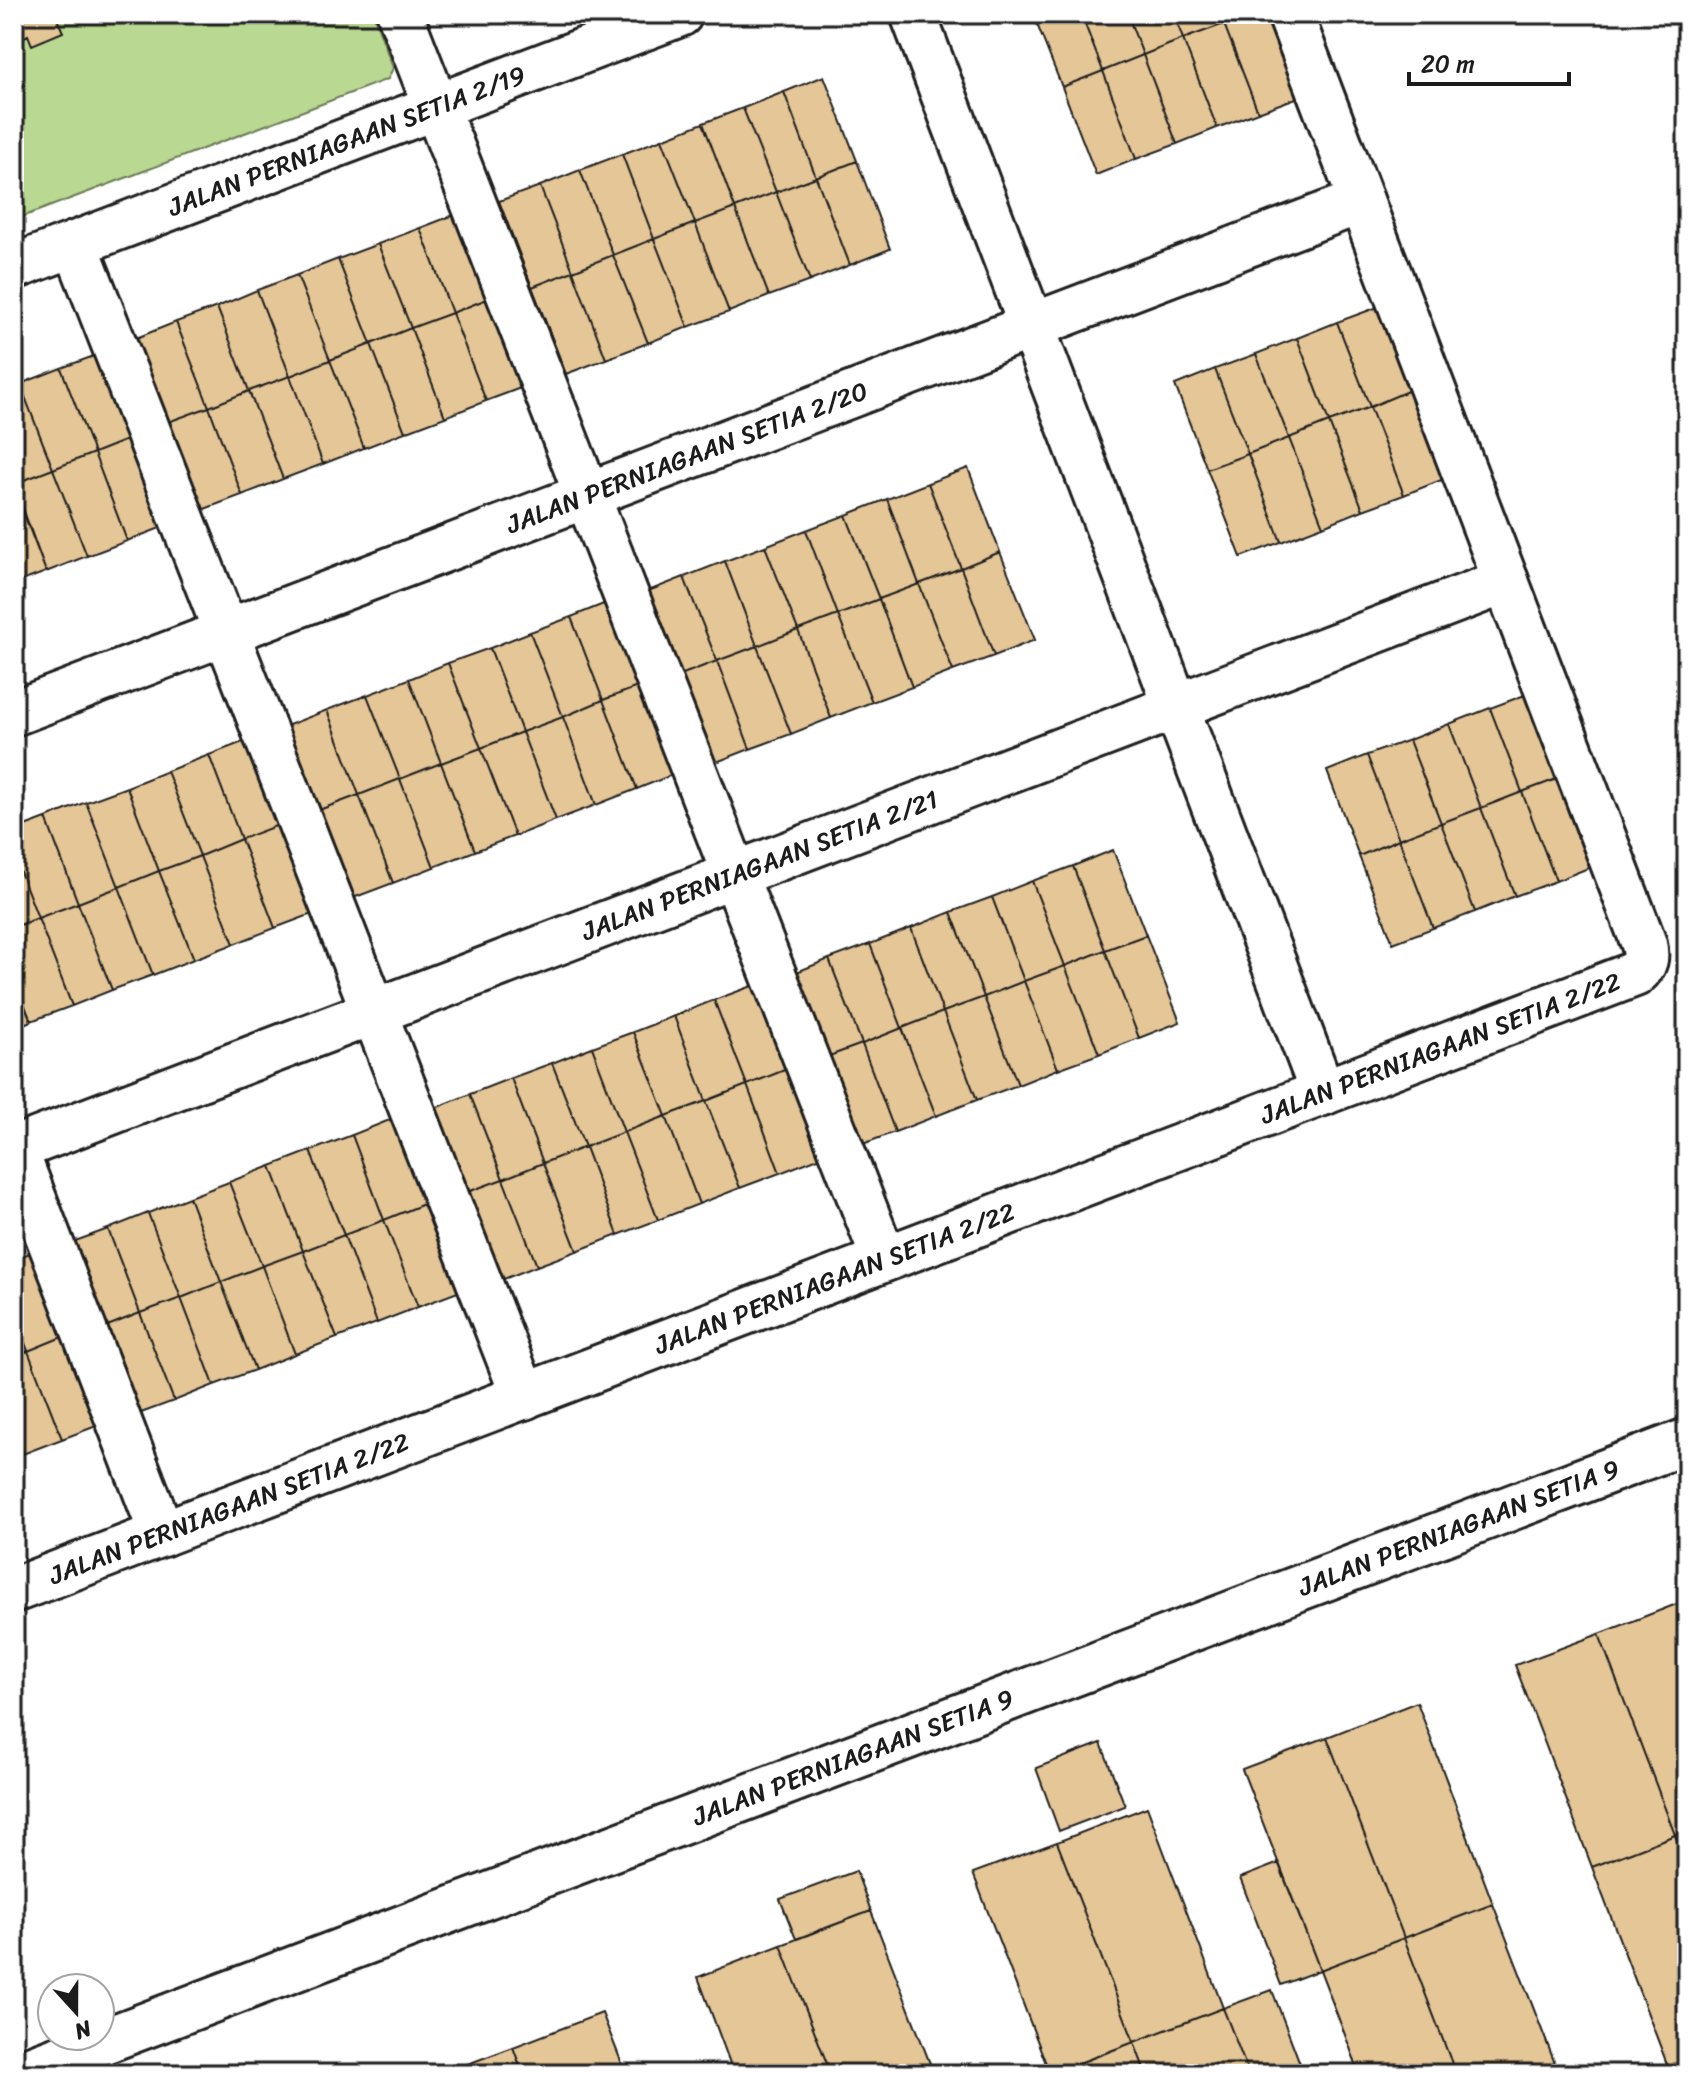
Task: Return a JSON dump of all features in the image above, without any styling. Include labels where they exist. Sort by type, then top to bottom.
[{"type":"street","points":[[400,14],[884,1259]]},
{"type":"street","name":"JALAN PERNIAGAAN SETIA 2/19","points":[[14,267],[680,14]]},
{"type":"street","points":[[913,14],[1323,1093]]},
{"type":"street","points":[[1290,14],[1506,581]]},
{"type":"street","name":"JALAN PERNIAGAAN SETIA 2/20","points":[[14,713],[1361,201]]},
{"type":"street","points":[[75,244],[524,1397]]},
{"type":"street","name":"JALAN PERNIAGAAN SETIA 2/21","points":[[14,1148],[1506,581]]},
{"type":"street","name":"JALAN PERNIAGAAN SETIA 2/22","points":[[14,1590],[1635,974],[1643,967],[1647,955],[1506,581]]},
{"type":"street","points":[[14,1148],[162,1534]]},
{"type":"street","name":"JALAN PERNIAGAAN SETIA 9","points":[[17,2074],[1687,1441]]},
{"type":"green space","points":[[14,14],[373,14],[393,68],[388,79],[14,220]]},
{"type":"building","points":[[14,14],[55,14],[63,32],[32,45],[28,35],[19,40],[14,27]]},
{"type":"building","points":[[1033,14],[1081,14],[1103,71],[1062,87]]},
{"type":"building","points":[[1081,14],[1127,14],[1143,55],[1103,71]]},
{"type":"building","points":[[1127,14],[1174,14],[1183,39],[1143,55]]},
{"type":"building","points":[[1174,14],[1220,14],[1224,24],[1183,39]]},
{"type":"building","points":[[1220,14],[1249,14],[1224,24]]},
{"type":"building","points":[[1249,14],[1267,14],[1299,97],[1258,112],[1224,24]]},
{"type":"building","points":[[1224,24],[1258,112],[1217,128],[1183,39]]},
{"type":"building","points":[[1183,39],[1217,128],[1177,144],[1143,55]]},
{"type":"building","points":[[1143,55],[1177,144],[1136,159],[1103,71]]},
{"type":"building","points":[[1103,71],[1136,159],[1096,175],[1062,87]]},
{"type":"building","points":[[824,76],[857,161],[816,177],[784,92]]},
{"type":"building","points":[[784,92],[816,177],[776,192],[743,108]]},
{"type":"building","points":[[743,108],[776,192],[735,208],[703,123]]},
{"type":"building","points":[[703,123],[735,208],[695,223],[662,139]]},
{"type":"building","points":[[662,139],[695,223],[654,239],[622,154]]},
{"type":"building","points":[[622,154],[654,239],[613,255],[580,170]]},
{"type":"building","points":[[857,161],[890,249],[850,265],[816,177]]},
{"type":"building","points":[[580,170],[613,255],[573,271],[540,186]]},
{"type":"building","points":[[816,177],[850,265],[810,281],[776,192]]},
{"type":"building","points":[[540,186],[573,271],[532,287],[499,201]]},
{"type":"building","points":[[776,192],[810,281],[769,296],[735,208]]},
{"type":"building","points":[[735,208],[769,296],[729,312],[695,223]]},
{"type":"building","points":[[459,213],[492,297],[452,313],[420,228]]},
{"type":"building","points":[[695,223],[729,312],[688,327],[654,239]]},
{"type":"building","points":[[420,228],[452,313],[411,328],[378,244]]},
{"type":"building","points":[[654,239],[688,327],[648,343],[613,255]]},
{"type":"building","points":[[378,244],[411,328],[371,344],[338,259]]},
{"type":"building","points":[[613,255],[648,343],[606,359],[573,271]]},
{"type":"building","points":[[338,259],[371,344],[330,360],[297,275]]},
{"type":"building","points":[[573,271],[606,359],[566,374],[532,287]]},
{"type":"building","points":[[297,275],[330,360],[290,376],[257,290]]},
{"type":"building","points":[[257,290],[290,376],[249,391],[217,307]]},
{"type":"building","points":[[492,297],[526,386],[486,401],[452,313]]},
{"type":"building","points":[[217,307],[249,391],[209,407],[176,322]]},
{"type":"building","points":[[1378,307],[1410,390],[1370,407],[1337,322]]},
{"type":"building","points":[[452,313],[486,401],[445,417],[411,328]]},
{"type":"building","points":[[176,322],[209,407],[168,422],[136,338]]},
{"type":"building","points":[[1337,322],[1370,407],[1329,422],[1297,338]]},
{"type":"building","points":[[411,328],[445,417],[405,432],[371,344]]},
{"type":"building","points":[[1297,338],[1329,422],[1289,438],[1256,354]]},
{"type":"building","points":[[371,344],[405,432],[364,448],[330,360]]},
{"type":"building","points":[[102,353],[134,437],[94,453],[61,368]]},
{"type":"building","points":[[1256,354],[1289,438],[1248,454],[1215,369]]},
{"type":"building","points":[[330,360],[364,448],[323,464],[290,376]]},
{"type":"building","points":[[61,368],[94,453],[53,469],[20,384]]},
{"type":"building","points":[[1215,369],[1248,454],[1207,469],[1175,385]]},
{"type":"building","points":[[290,376],[323,464],[283,479],[249,391]]},
{"type":"building","points":[[20,384],[53,469],[14,484],[14,386]]},
{"type":"building","points":[[1410,390],[1444,479],[1404,495],[1370,407]]},
{"type":"building","points":[[249,391],[283,479],[242,495],[209,407]]},
{"type":"building","points":[[209,407],[242,495],[202,510],[168,422]]},
{"type":"building","points":[[1370,407],[1404,495],[1363,510],[1329,422]]},
{"type":"building","points":[[1329,422],[1363,510],[1323,526],[1289,438]]},
{"type":"building","points":[[134,437],[168,525],[127,541],[94,453]]},
{"type":"building","points":[[1289,438],[1323,526],[1281,542],[1248,454]]},
{"type":"building","points":[[94,453],[127,541],[87,556],[53,469]]},
{"type":"building","points":[[1248,454],[1281,542],[1241,557],[1207,469]]},
{"type":"building","points":[[968,468],[1000,552],[961,568],[928,483]]},
{"type":"building","points":[[53,469],[87,556],[46,572],[14,484]]},
{"type":"building","points":[[928,483],[961,568],[919,584],[887,499]]},
{"type":"building","points":[[14,488],[46,572],[14,584]]},
{"type":"building","points":[[887,499],[919,584],[879,599],[846,515]]},
{"type":"building","points":[[846,515],[879,599],[838,615],[806,530]]},
{"type":"building","points":[[806,530],[838,615],[798,630],[765,546]]},
{"type":"building","points":[[765,546],[798,630],[757,646],[725,561]]},
{"type":"building","points":[[1000,552],[1035,640],[994,656],[961,568]]},
{"type":"building","points":[[725,561],[757,646],[717,661],[684,577]]},
{"type":"building","points":[[961,568],[994,656],[953,671],[919,584]]},
{"type":"building","points":[[684,577],[717,661],[675,677],[643,593]]},
{"type":"building","points":[[919,584],[953,671],[912,687],[879,599]]},
{"type":"building","points":[[879,599],[912,687],[872,702],[838,615]]},
{"type":"building","points":[[611,601],[643,685],[603,700],[571,617]]},
{"type":"building","points":[[838,615],[872,702],[831,718],[798,630]]},
{"type":"building","points":[[571,617],[603,700],[563,717],[530,632]]},
{"type":"building","points":[[798,630],[831,718],[791,734],[757,646]]},
{"type":"building","points":[[530,632],[563,717],[522,732],[490,648]]},
{"type":"building","points":[[757,646],[791,734],[750,749],[717,661]]},
{"type":"building","points":[[490,648],[522,732],[481,748],[448,663]]},
{"type":"building","points":[[717,661],[750,749],[709,765],[675,677]]},
{"type":"building","points":[[448,663],[481,748],[441,763],[409,679]]},
{"type":"building","points":[[409,679],[441,763],[400,779],[367,695]]},
{"type":"building","points":[[643,685],[677,773],[637,789],[603,700]]},
{"type":"building","points":[[1530,693],[1562,777],[1522,792],[1490,708]]},
{"type":"building","points":[[367,695],[400,779],[359,795],[327,710]]},
{"type":"building","points":[[603,700],[637,789],[596,805],[563,717]]},
{"type":"building","points":[[1490,708],[1522,792],[1481,808],[1449,724]]},
{"type":"building","points":[[327,710],[359,795],[319,810],[286,726]]},
{"type":"building","points":[[563,717],[596,805],[556,820],[522,732]]},
{"type":"building","points":[[1449,724],[1481,808],[1441,823],[1409,740]]},
{"type":"building","points":[[522,732],[556,820],[515,836],[481,748]]},
{"type":"building","points":[[248,740],[281,824],[241,839],[209,755]]},
{"type":"building","points":[[1409,740],[1441,823],[1399,839],[1367,755]]},
{"type":"building","points":[[481,748],[515,836],[475,851],[441,763]]},
{"type":"building","points":[[209,755],[241,839],[200,856],[167,771]]},
{"type":"building","points":[[1367,755],[1399,839],[1359,856],[1327,771]]},
{"type":"building","points":[[441,763],[475,851],[434,867],[400,779]]},
{"type":"building","points":[[167,771],[200,856],[159,871],[127,787]]},
{"type":"building","points":[[1562,777],[1596,865],[1556,881],[1522,792]]},
{"type":"building","points":[[400,779],[434,867],[393,883],[359,795]]},
{"type":"building","points":[[127,787],[159,871],[119,887],[86,802]]},
{"type":"building","points":[[1522,792],[1556,881],[1515,896],[1481,808]]},
{"type":"building","points":[[359,795],[393,883],[353,898],[319,810]]},
{"type":"building","points":[[86,802],[119,887],[78,903],[46,818]]},
{"type":"building","points":[[1481,808],[1515,896],[1475,912],[1441,823]]},
{"type":"building","points":[[46,818],[78,903],[38,918],[14,856],[14,830]]},
{"type":"building","points":[[1441,823],[1475,912],[1433,928],[1399,839]]},
{"type":"building","points":[[281,824],[315,913],[275,928],[241,839]]},
{"type":"building","points":[[241,839],[275,928],[234,944],[200,856]]},
{"type":"building","points":[[1399,839],[1433,928],[1393,943],[1359,856]]},
{"type":"building","points":[[1113,850],[1146,935],[1105,950],[1073,866]]},
{"type":"building","points":[[14,856],[38,918],[14,927]]},
{"type":"building","points":[[200,856],[234,944],[194,959],[159,871]]},
{"type":"building","points":[[1073,866],[1105,950],[1065,966],[1032,881]]},
{"type":"building","points":[[159,871],[194,959],[153,975],[119,887]]},
{"type":"building","points":[[1032,881],[1065,966],[1024,981],[992,897]]},
{"type":"building","points":[[119,887],[153,975],[112,990],[78,903]]},
{"type":"building","points":[[992,897],[1024,981],[984,997],[951,912]]},
{"type":"building","points":[[78,903],[112,990],[72,1006],[38,918]]},
{"type":"building","points":[[951,912],[984,997],[943,1012],[911,928]]},
{"type":"building","points":[[38,918],[72,1006],[31,1021],[14,978],[14,927]]},
{"type":"building","points":[[911,928],[943,1012],[902,1028],[870,944]]},
{"type":"building","points":[[1146,935],[1180,1022],[1139,1038],[1105,950]]},
{"type":"building","points":[[870,944],[902,1028],[862,1044],[829,959]]},
{"type":"building","points":[[1105,950],[1139,1038],[1099,1054],[1065,966]]},
{"type":"building","points":[[829,959],[862,1044],[821,1059],[789,975]]},
{"type":"building","points":[[1065,966],[1099,1054],[1058,1069],[1024,981]]},
{"type":"building","points":[[14,978],[31,1021],[14,1028]]},
{"type":"building","points":[[1024,981],[1058,1069],[1018,1085],[984,997]]},
{"type":"building","points":[[755,985],[787,1069],[747,1085],[714,1000]]},
{"type":"building","points":[[984,997],[1018,1085],[977,1100],[943,1012]]},
{"type":"building","points":[[714,1000],[747,1085],[706,1101],[674,1016]]},
{"type":"building","points":[[943,1012],[977,1100],[936,1116],[902,1028]]},
{"type":"building","points":[[674,1016],[706,1101],[666,1116],[633,1032]]},
{"type":"building","points":[[902,1028],[936,1116],[895,1132],[862,1044]]},
{"type":"building","points":[[633,1032],[666,1116],[624,1132],[592,1047]]},
{"type":"building","points":[[862,1044],[895,1132],[855,1147],[821,1059]]},
{"type":"building","points":[[592,1047],[624,1132],[585,1147],[552,1063]]},
{"type":"building","points":[[552,1063],[585,1147],[543,1163],[511,1078]]},
{"type":"building","points":[[787,1069],[821,1157],[780,1173],[747,1085]]},
{"type":"building","points":[[511,1078],[543,1163],[503,1179],[470,1094]]},
{"type":"building","points":[[747,1085],[780,1173],[740,1188],[706,1101]]},
{"type":"building","points":[[470,1094],[503,1179],[462,1194],[430,1110]]},
{"type":"building","points":[[706,1101],[740,1188],[699,1204],[666,1116]]},
{"type":"building","points":[[666,1116],[699,1204],[658,1220],[624,1132]]},
{"type":"building","points":[[392,1119],[424,1204],[384,1220],[352,1135]]},
{"type":"building","points":[[624,1132],[658,1220],[618,1235],[585,1147]]},
{"type":"building","points":[[352,1135],[384,1220],[344,1235],[310,1151]]},
{"type":"building","points":[[585,1147],[618,1235],[577,1251],[543,1163]]},
{"type":"building","points":[[310,1151],[344,1235],[303,1251],[271,1166]]},
{"type":"building","points":[[543,1163],[577,1251],[537,1266],[503,1179]]},
{"type":"building","points":[[271,1166],[303,1251],[262,1266],[229,1182]]},
{"type":"building","points":[[503,1179],[537,1266],[496,1282],[462,1194]]},
{"type":"building","points":[[229,1182],[262,1266],[221,1282],[189,1197]]},
{"type":"building","points":[[189,1197],[221,1282],[181,1298],[148,1213]]},
{"type":"building","points":[[424,1204],[458,1292],[418,1307],[384,1220]]},
{"type":"building","points":[[148,1213],[181,1298],[140,1313],[108,1229]]},
{"type":"building","points":[[384,1220],[418,1307],[377,1323],[344,1235]]},
{"type":"building","points":[[108,1229],[140,1313],[100,1329],[67,1244]]},
{"type":"building","points":[[344,1235],[377,1323],[337,1338],[303,1251]]},
{"type":"building","points":[[35,1251],[67,1335],[28,1351],[14,1315],[14,1259]]},
{"type":"building","points":[[303,1251],[337,1338],[295,1354],[262,1266]]},
{"type":"building","points":[[262,1266],[295,1354],[255,1370],[221,1282]]},
{"type":"building","points":[[221,1282],[255,1370],[214,1385],[181,1298]]},
{"type":"building","points":[[181,1298],[214,1385],[174,1401],[140,1313]]},
{"type":"building","points":[[140,1313],[174,1401],[133,1416],[100,1329]]},
{"type":"building","points":[[14,1315],[28,1351],[14,1356]]},
{"type":"building","points":[[67,1335],[102,1424],[62,1439],[28,1351]]},
{"type":"building","points":[[28,1351],[62,1439],[20,1455],[14,1439],[14,1356]]},
{"type":"building","points":[[1687,1600],[1687,1830],[1675,1835],[1599,1634]]},
{"type":"building","points":[[1599,1634],[1675,1835],[1592,1867],[1515,1665]]},
{"type":"building","points":[[1417,1702],[1493,1904],[1404,1938],[1327,1737]]},
{"type":"building","points":[[1327,1737],[1404,1938],[1320,1970],[1242,1769]]},
{"type":"building","points":[[1101,1743],[1125,1806],[1059,1831],[1036,1768]]},
{"type":"building","points":[[1147,1807],[1223,2008],[1134,2042],[1057,1842]]},
{"type":"building","points":[[1687,1830],[1687,1865],[1675,1835]]},
{"type":"building","points":[[1675,1835],[1687,1865],[1687,2066],[1670,2072],[1592,1867]]},
{"type":"building","points":[[1057,1842],[1134,2042],[1050,2074],[973,1873]]},
{"type":"building","points":[[1279,1863],[1320,1970],[1281,1985],[1240,1878]]},
{"type":"building","points":[[856,1871],[871,1911],[796,1939],[780,1899]]},
{"type":"building","points":[[1493,1904],[1559,2074],[1456,2074],[1404,1938]]},
{"type":"building","points":[[871,1911],[934,2074],[831,2074],[781,1945]]},
{"type":"building","points":[[1404,1938],[1456,2074],[1360,2074],[1320,1970]]},
{"type":"building","points":[[781,1945],[831,2074],[734,2074],[698,1977]]},
{"type":"building","points":[[1272,1990],[1304,2074],[1249,2074],[1223,2008]]},
{"type":"building","points":[[1223,2008],[1249,2074],[1146,2074],[1134,2042]]},
{"type":"building","points":[[602,2013],[626,2074],[523,2074],[513,2047]]},
{"type":"building","points":[[1134,2042],[1146,2074],[1051,2074]]},
{"type":"building","points":[[513,2047],[523,2074],[441,2074]]}]
